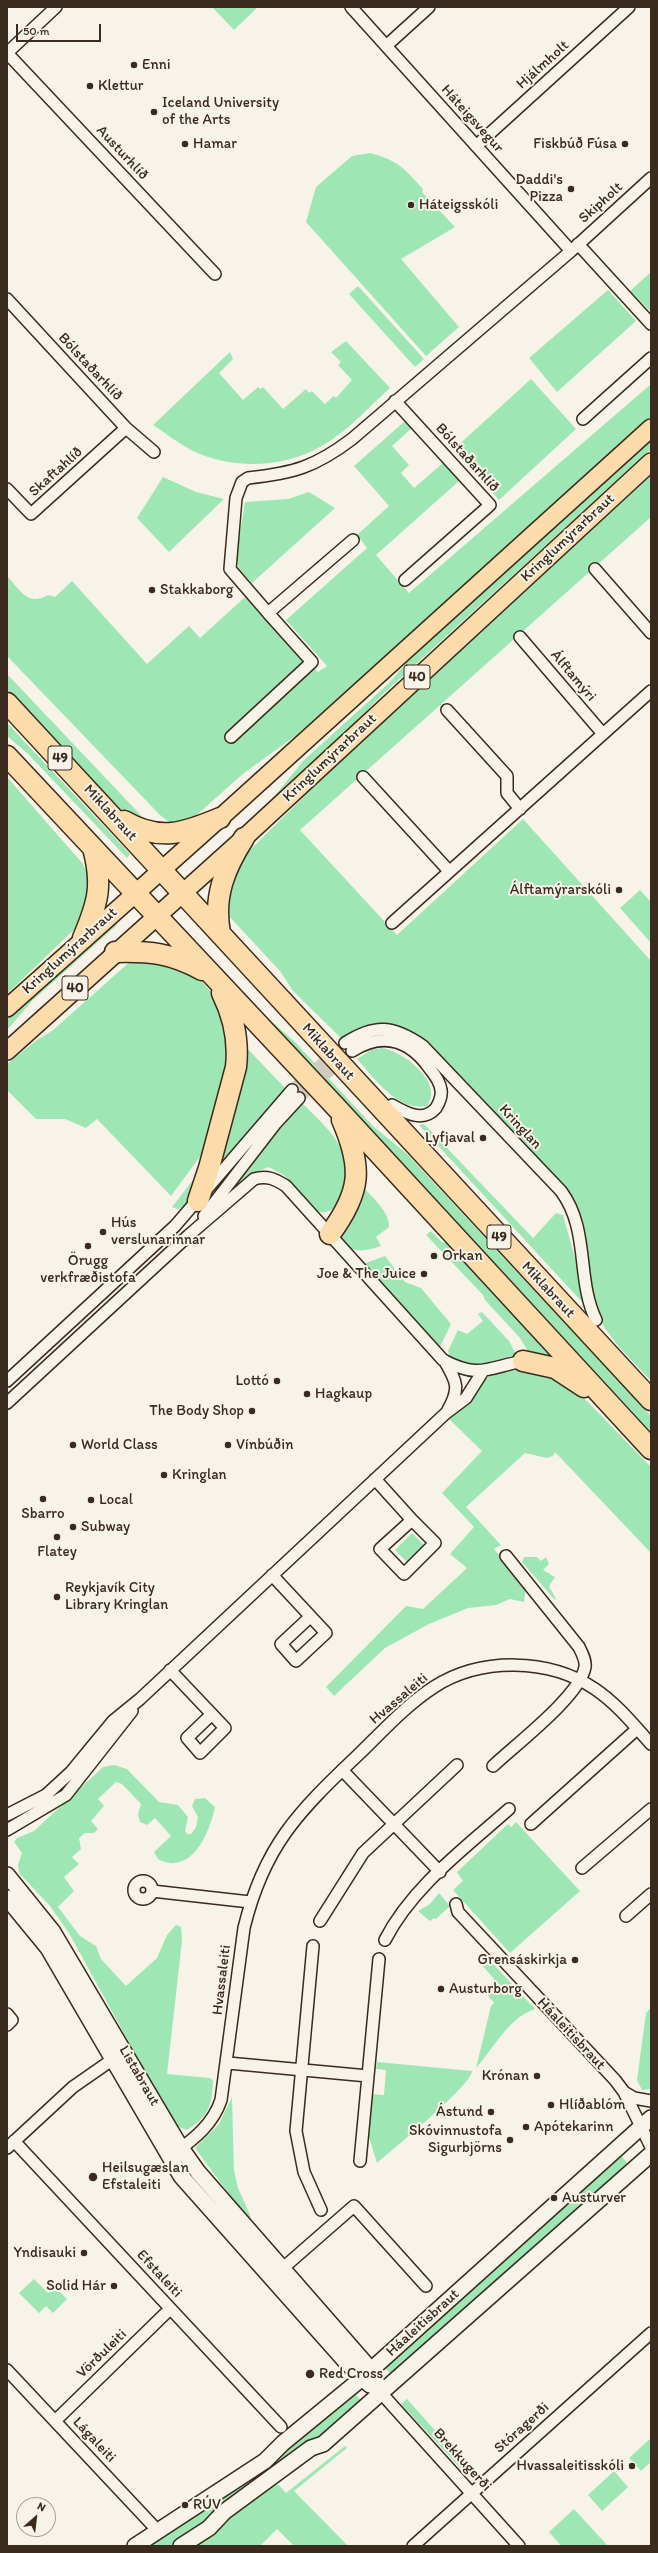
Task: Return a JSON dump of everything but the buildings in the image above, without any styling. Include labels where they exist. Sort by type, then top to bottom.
[{"type":"highway","name":"Miklabraut","points":[[7,703],[112,814],[346,1073],[651,1400]]},
{"type":"highway","name":"Miklabraut","points":[[7,756],[136,892],[213,977],[336,1106],[651,1449]]},
{"type":"highway","points":[[112,814],[146,832],[164,834],[194,829],[220,818]]},
{"type":"highway","points":[[220,933],[216,910],[220,885],[226,869],[244,838]]},
{"type":"highway","points":[[84,938],[98,898],[99,878],[93,848]]},
{"type":"highway","points":[[115,952],[148,952],[165,954],[213,977],[231,1011],[238,1051],[232,1086],[198,1201]]},
{"type":"highway","points":[[346,1073],[374,1087],[392,1105]]},
{"type":"highway","points":[[330,1234],[348,1207],[358,1174],[352,1143],[336,1106]]},
{"type":"highway","points":[[596,1320],[606,1338],[651,1386]]},
{"type":"highway","points":[[523,1361],[554,1368],[606,1400]]},
{"type":"main road","name":"Kringlumýrarbraut","points":[[7,1008],[220,818],[651,428]]},
{"type":"main road","name":"Kringlumýrarbraut","points":[[7,1051],[115,952],[244,838],[651,462]]},
{"type":"main road","name":"Listabraut","points":[[7,1875],[54,1932],[169,2158],[202,2201],[267,2275],[366,2374]]},
{"type":"main road","name":"Listabraut","points":[[7,1898],[48,1948],[118,2056],[181,2148],[219,2197],[283,2268],[382,2394]]},
{"type":"main road","name":"Háaleitisbraut","points":[[134,2546],[221,2488],[251,2472],[366,2374],[646,2122]]},
{"type":"main road","name":"Háaleitisbraut","points":[[181,2546],[209,2528],[224,2512],[311,2448],[323,2444],[382,2394],[651,2154]]},
{"type":"street","points":[[7,53],[56,7]]},
{"type":"street","name":"Háteigsvegur","points":[[351,7],[476,146],[651,324]]},
{"type":"street","points":[[386,46],[429,7]]},
{"type":"street","name":"Hjálmholt","points":[[476,146],[629,7]]},
{"type":"street","name":"Austurhlíð","points":[[7,53],[215,274]]},
{"type":"street","name":"Skipholt","points":[[574,247],[651,178]]},
{"type":"street","points":[[231,737],[312,662],[230,569],[236,498],[242,482],[248,478],[295,471],[318,462],[352,439],[574,247]]},
{"type":"street","name":"Bólstaðarhlíð","points":[[7,299],[126,428],[154,452]]},
{"type":"street","points":[[583,419],[651,358]]},
{"type":"street","name":"Bólstaðarhlíð","points":[[395,401],[490,504],[405,580]]},
{"type":"street","name":"Skaftahlíð","points":[[7,489],[31,514],[126,428]]},
{"type":"street","points":[[268,613],[353,540]]},
{"type":"street","points":[[595,569],[651,633]]},
{"type":"street","name":"Álftamýri","points":[[520,637],[603,734]]},
{"type":"street","points":[[392,923],[651,691]]},
{"type":"street","points":[[447,710],[507,776],[507,793],[520,809]]},
{"type":"street","points":[[363,778],[449,871]]},
{"type":"street","name":"Kringlan","points":[[392,1105],[413,1115],[423,1116],[436,1108],[441,1090],[438,1081],[426,1063],[414,1052],[396,1041],[373,1040],[348,1047],[359,1034],[377,1029],[398,1031],[418,1042],[561,1191],[571,1205],[578,1226],[586,1289],[590,1309],[596,1320]]},
{"type":"street","points":[[7,1381],[175,1226],[296,1094],[276,1123],[189,1235]]},
{"type":"street","points":[[7,1403],[189,1235],[254,1179],[263,1176],[274,1179],[286,1186],[330,1234],[362,1273],[443,1360],[456,1381],[457,1390],[446,1413]]},
{"type":"street","points":[[443,1360],[460,1369],[483,1371],[523,1361]]},
{"type":"street","points":[[7,1815],[46,1795],[71,1772],[113,1721],[140,1699],[446,1413],[466,1398],[483,1371]]},
{"type":"street","points":[[375,1479],[435,1543],[404,1574],[380,1549],[412,1520]]},
{"type":"street","points":[[492,1766],[572,1694],[585,1668],[584,1658],[579,1647],[506,1556]]},
{"type":"street","points":[[272,1576],[310,1617]]},
{"type":"street","name":"Hvassaleiti","points":[[169,2158],[207,2127],[218,2110],[228,2063],[239,1957],[250,1902],[269,1859],[287,1829],[309,1802],[411,1705],[450,1678],[473,1670],[516,1665],[553,1671],[580,1680],[608,1699],[651,1744]]},
{"type":"street","points":[[170,1670],[212,1714]]},
{"type":"street","points":[[7,1830],[44,1810],[66,1795],[140,1699]]},
{"type":"street","points":[[531,1824],[637,1729]]},
{"type":"street","points":[[320,1922],[363,1853],[457,1765]]},
{"type":"street","points":[[342,1770],[395,1823],[440,1872]]},
{"type":"street","points":[[582,1868],[651,1808]]},
{"type":"street","points":[[385,1940],[402,1912],[440,1872],[509,1809]]},
{"type":"street","points":[[152,1891],[250,1902]]},
{"type":"street","points":[[626,1916],[651,1894]]},
{"type":"street","name":"Háaleitisbraut","points":[[456,1904],[458,1912],[624,2092],[646,2122],[651,2147]]},
{"type":"street","points":[[313,1946],[296,2120],[298,2144],[304,2172],[321,2210]]},
{"type":"street","points":[[360,2161],[379,1959]]},
{"type":"street","points":[[7,2014],[12,2020],[7,2025]]},
{"type":"street","name":"Efstaleiti","points":[[118,2056],[74,2087],[11,2144],[170,2309],[280,2428]]},
{"type":"street","points":[[228,2063],[368,2076]]},
{"type":"street","name":"Háaleitisbraut","points":[[624,2092],[634,2098],[651,2101]]},
{"type":"street","points":[[267,2275],[283,2268],[354,2206],[426,2286]]},
{"type":"street","name":"Vörðuleiti","points":[[55,2421],[170,2309]]},
{"type":"street","name":"Stóragerði","points":[[413,2546],[651,2333]]},
{"type":"street","name":"Lágaleiti","points":[[7,2370],[158,2531]]},
{"type":"street","name":"Brekkugerði","points":[[382,2394],[519,2546]]},
{"type":"green space","points":[[212,7],[258,7],[234,30]]},
{"type":"green space","points":[[370,153],[394,162],[406,171],[423,189],[422,192],[455,227],[401,259],[459,327],[426,356],[306,222],[316,187],[352,156]]},
{"type":"green space","points":[[651,272],[651,312],[630,291]]},
{"type":"green space","points":[[358,286],[424,359],[415,367],[349,294]]},
{"type":"green space","points":[[608,290],[636,321],[557,392],[529,358]]},
{"type":"green space","points":[[346,341],[390,388],[338,436],[303,455],[271,463],[254,464],[222,461],[191,450],[153,425],[230,352],[233,359],[219,373],[243,400],[258,387],[260,389],[263,387],[283,409],[306,389],[309,393],[312,391],[325,404],[334,396],[336,398],[352,380],[338,365],[341,362],[331,352]]},
{"type":"green space","points":[[531,379],[576,429],[499,500],[453,450]]},
{"type":"green space","points":[[651,384],[651,417],[298,734],[244,773],[192,819],[170,823],[160,815],[7,656],[7,576],[20,591],[30,598],[35,599],[48,595],[55,597],[72,581],[147,664],[189,626],[200,638],[245,597],[318,672],[327,666],[286,620],[367,548],[357,535],[389,506],[354,466],[405,421],[412,428],[392,446],[409,465],[401,473],[414,488],[443,463],[459,481],[376,555],[409,593]]},
{"type":"green space","points":[[651,438],[651,449],[382,695],[293,786],[204,863],[269,803],[304,760],[389,683],[408,661]]},
{"type":"green space","points":[[651,472],[651,517],[300,830],[397,935],[523,819],[651,961],[651,1381],[619,1347],[604,1327],[595,1308],[584,1227],[576,1206],[425,1041],[405,1029],[383,1024],[373,1024],[362,1027],[351,1031],[341,1038],[293,991],[280,971],[226,913],[233,868],[248,852],[461,641]]},
{"type":"green space","points":[[163,477],[196,492],[224,499],[169,552],[137,518]]},
{"type":"green space","points":[[309,492],[335,508],[252,583],[239,569],[236,559],[245,502],[288,499]]},
{"type":"green space","points":[[7,674],[153,828],[129,820],[7,689]]},
{"type":"green space","points":[[7,723],[130,854],[127,858],[27,753],[7,736]]},
{"type":"green space","points":[[7,777],[83,864],[93,886],[83,921],[7,994]]},
{"type":"green space","points":[[640,890],[651,902],[651,943],[620,908]]},
{"type":"green space","points":[[114,922],[117,925],[32,1001],[7,1030],[7,1020]]},
{"type":"green space","points":[[154,956],[198,977],[219,1001],[228,1020],[227,1066],[202,1154],[171,1196],[97,1119],[86,1128],[65,1119],[36,1119],[7,1090],[7,1064],[37,1040],[52,1031],[133,959]]},
{"type":"green space","points":[[263,1014],[294,1041],[373,1126],[407,1154],[651,1416],[651,1432]]},
{"type":"green space","points":[[243,1044],[286,1089],[212,1177]]},
{"type":"green space","points":[[382,1048],[391,1050],[400,1055],[410,1062],[426,1078],[431,1088],[431,1097],[427,1106],[416,1107],[397,1099],[379,1084],[357,1059],[371,1050]]},
{"type":"green space","points":[[302,1103],[332,1134],[344,1156],[346,1168],[345,1182],[340,1198],[334,1208],[327,1212],[319,1212],[285,1176],[269,1167],[258,1171],[229,1190]]},
{"type":"green space","points":[[424,1124],[533,1238],[556,1213],[563,1215],[579,1272],[582,1302],[419,1125]]},
{"type":"green space","points":[[206,1163],[188,1206],[178,1209],[172,1207]]},
{"type":"green space","points":[[362,1186],[384,1210],[389,1221],[389,1227],[376,1237],[381,1246],[367,1250],[355,1250],[345,1244],[337,1232]]},
{"type":"green space","points":[[431,1231],[442,1242],[448,1243],[563,1366],[529,1353],[520,1338],[485,1300],[483,1295],[426,1235]]},
{"type":"green space","points":[[385,1256],[405,1282],[421,1288],[451,1324],[440,1347],[363,1264]]},
{"type":"green space","points":[[482,1312],[509,1341],[516,1354],[493,1363],[475,1367],[451,1359],[448,1351],[458,1330],[467,1334],[483,1321],[478,1314]]},
{"type":"green space","points":[[524,1366],[554,1374],[588,1402],[651,1467],[651,1553],[555,1452],[553,1456],[547,1458],[525,1453],[466,1507],[501,1545],[494,1549],[526,1587],[524,1602],[510,1599],[496,1605],[468,1608],[429,1624],[385,1648],[334,1696],[326,1687],[406,1606],[423,1609],[467,1568],[450,1554],[474,1527],[442,1493],[482,1451],[449,1419],[471,1399],[484,1380],[494,1374]]},
{"type":"green space","points":[[412,1533],[425,1546],[408,1563],[395,1550]]},
{"type":"green space","points":[[524,1557],[537,1557],[541,1561],[546,1557],[549,1564],[543,1570],[555,1577],[549,1586],[556,1599],[555,1600],[522,1562]]},
{"type":"green space","points":[[114,1765],[127,1769],[159,1802],[178,1805],[188,1817],[185,1831],[187,1834],[191,1834],[196,1827],[198,1817],[192,1806],[195,1799],[205,1798],[215,1807],[207,1833],[196,1850],[190,1857],[182,1861],[168,1863],[158,1859],[154,1852],[171,1836],[155,1818],[147,1825],[140,1822],[138,1814],[141,1804],[122,1784],[116,1782],[98,1799],[104,1806],[91,1821],[98,1829],[94,1833],[85,1833],[79,1838],[81,1849],[72,1857],[79,1864],[64,1877],[74,1891],[58,1907],[80,1936],[96,1946],[101,1959],[126,1986],[157,1958],[167,1935],[176,1925],[181,1927],[182,1941],[167,2074],[210,2078],[213,2080],[212,2097],[208,2110],[200,2120],[187,2130],[174,2125],[161,2097],[155,2090],[69,1933],[50,1906],[19,1873],[18,1865],[22,1853],[14,1842],[17,1838],[34,1831],[103,1767]]},
{"type":"green space","points":[[516,1822],[580,1891],[510,1953],[453,1890],[463,1881],[457,1872],[508,1824],[511,1827]]},
{"type":"green space","points":[[439,1893],[450,1906],[436,1919],[434,1918],[430,1921],[418,1911],[430,1904]]},
{"type":"green space","points":[[483,1953],[535,2009],[525,2013],[509,2026],[476,2068],[491,2006],[494,2003],[488,1996],[500,1985],[476,1959]]},
{"type":"green space","points":[[651,2007],[651,2089],[642,2090],[637,2080],[646,2013]]},
{"type":"green space","points":[[377,2062],[472,2071],[459,2090],[446,2103],[377,2163],[368,2134],[371,2094],[384,2095],[386,2070],[376,2069]]},
{"type":"green space","points":[[232,2097],[234,2170],[238,2188],[251,2217],[248,2220],[195,2148],[219,2124]]},
{"type":"green space","points":[[618,2152],[628,2164],[392,2375],[384,2367]]},
{"type":"green space","points":[[34,2279],[48,2293],[55,2287],[67,2299],[53,2313],[46,2306],[39,2313],[19,2293]]},
{"type":"green space","points":[[355,2394],[362,2401],[296,2456],[170,2546],[147,2546],[206,2509]]},
{"type":"green space","points":[[407,2399],[473,2473],[465,2473],[401,2404]]},
{"type":"green space","points":[[651,2438],[651,2462],[641,2471],[629,2458]]},
{"type":"green space","points":[[345,2446],[347,2448],[294,2491],[348,2546],[294,2546],[277,2529],[260,2546],[192,2546],[221,2527],[231,2513],[269,2485],[279,2485],[286,2493]]},
{"type":"green space","points":[[614,2471],[628,2487],[602,2511],[588,2495]]},
{"type":"green space","points":[[574,2509],[608,2546],[561,2546],[549,2532]]},
{"type":"tunnel","points":[[292,1090],[345,1043]]},
{"type":"tunnel","points":[[299,1098],[352,1051]]},
{"type":"place","name":"Enni","points":[[134,65]]},
{"type":"place","name":"Klettur","points":[[90,86]]},
{"type":"place","name":"Iceland University of the Arts","points":[[154,112]]},
{"type":"place","name":"Hamar","points":[[185,144]]},
{"type":"place","name":"Fiskbúð Fúsa","points":[[625,144]]},
{"type":"place","name":"Daddi's Pizza","points":[[571,189]]},
{"type":"place","name":"Háteigsskóli","points":[[411,205]]},
{"type":"place","name":"Stakkaborg","points":[[152,590]]},
{"type":"place","name":"Álftamýrarskóli","points":[[619,890]]},
{"type":"place","name":"Lyfjaval","points":[[483,1138]]},
{"type":"place","name":"Hús verslunarinnar","points":[[103,1232]]},
{"type":"place","name":"Örugg verkfræðistofa","points":[[88,1246]]},
{"type":"place","name":"Orkan","points":[[434,1256]]},
{"type":"place","name":"Joe & The Juice","points":[[424,1274]]},
{"type":"place","name":"Lottó","points":[[277,1381]]},
{"type":"place","name":"Hagkaup","points":[[307,1394]]},
{"type":"place","name":"The Body Shop","points":[[252,1411]]},
{"type":"place","name":"World Class","points":[[73,1445]]},
{"type":"place","name":"Vínbúðin","points":[[228,1445]]},
{"type":"place","name":"Kringlan","points":[[164,1475]]},
{"type":"place","name":"Sbarro","points":[[43,1499]]},
{"type":"place","name":"Local","points":[[91,1500]]},
{"type":"place","name":"Subway","points":[[73,1527]]},
{"type":"place","name":"Flatey","points":[[57,1537]]},
{"type":"place","name":"Reykjavík City Library Kringlan","points":[[57,1597]]},
{"type":"place","name":"Grensáskirkja","points":[[575,1960]]},
{"type":"place","name":"Austurborg","points":[[441,1989]]},
{"type":"place","name":"Krónan","points":[[537,2076]]},
{"type":"place","name":"Hlíðablóm","points":[[551,2105]]},
{"type":"place","name":"Ástund","points":[[491,2112]]},
{"type":"place","name":"Apótekarinn","points":[[526,2127]]},
{"type":"place","name":"Skóvinnustofa Sigurbjörns","points":[[510,2140]]},
{"type":"place","name":"Heilsugæslan Efstaleiti","points":[[93,2177]]},
{"type":"place","name":"Austurver","points":[[554,2198]]},
{"type":"place","name":"Yndisauki","points":[[84,2253]]},
{"type":"place","name":"Solid Hár","points":[[114,2286]]},
{"type":"place","name":"Red Cross","points":[[310,2374]]},
{"type":"place","name":"Hvassaleitisskóli","points":[[632,2466]]},
{"type":"place","name":"RÚV","points":[[185,2505]]}]
